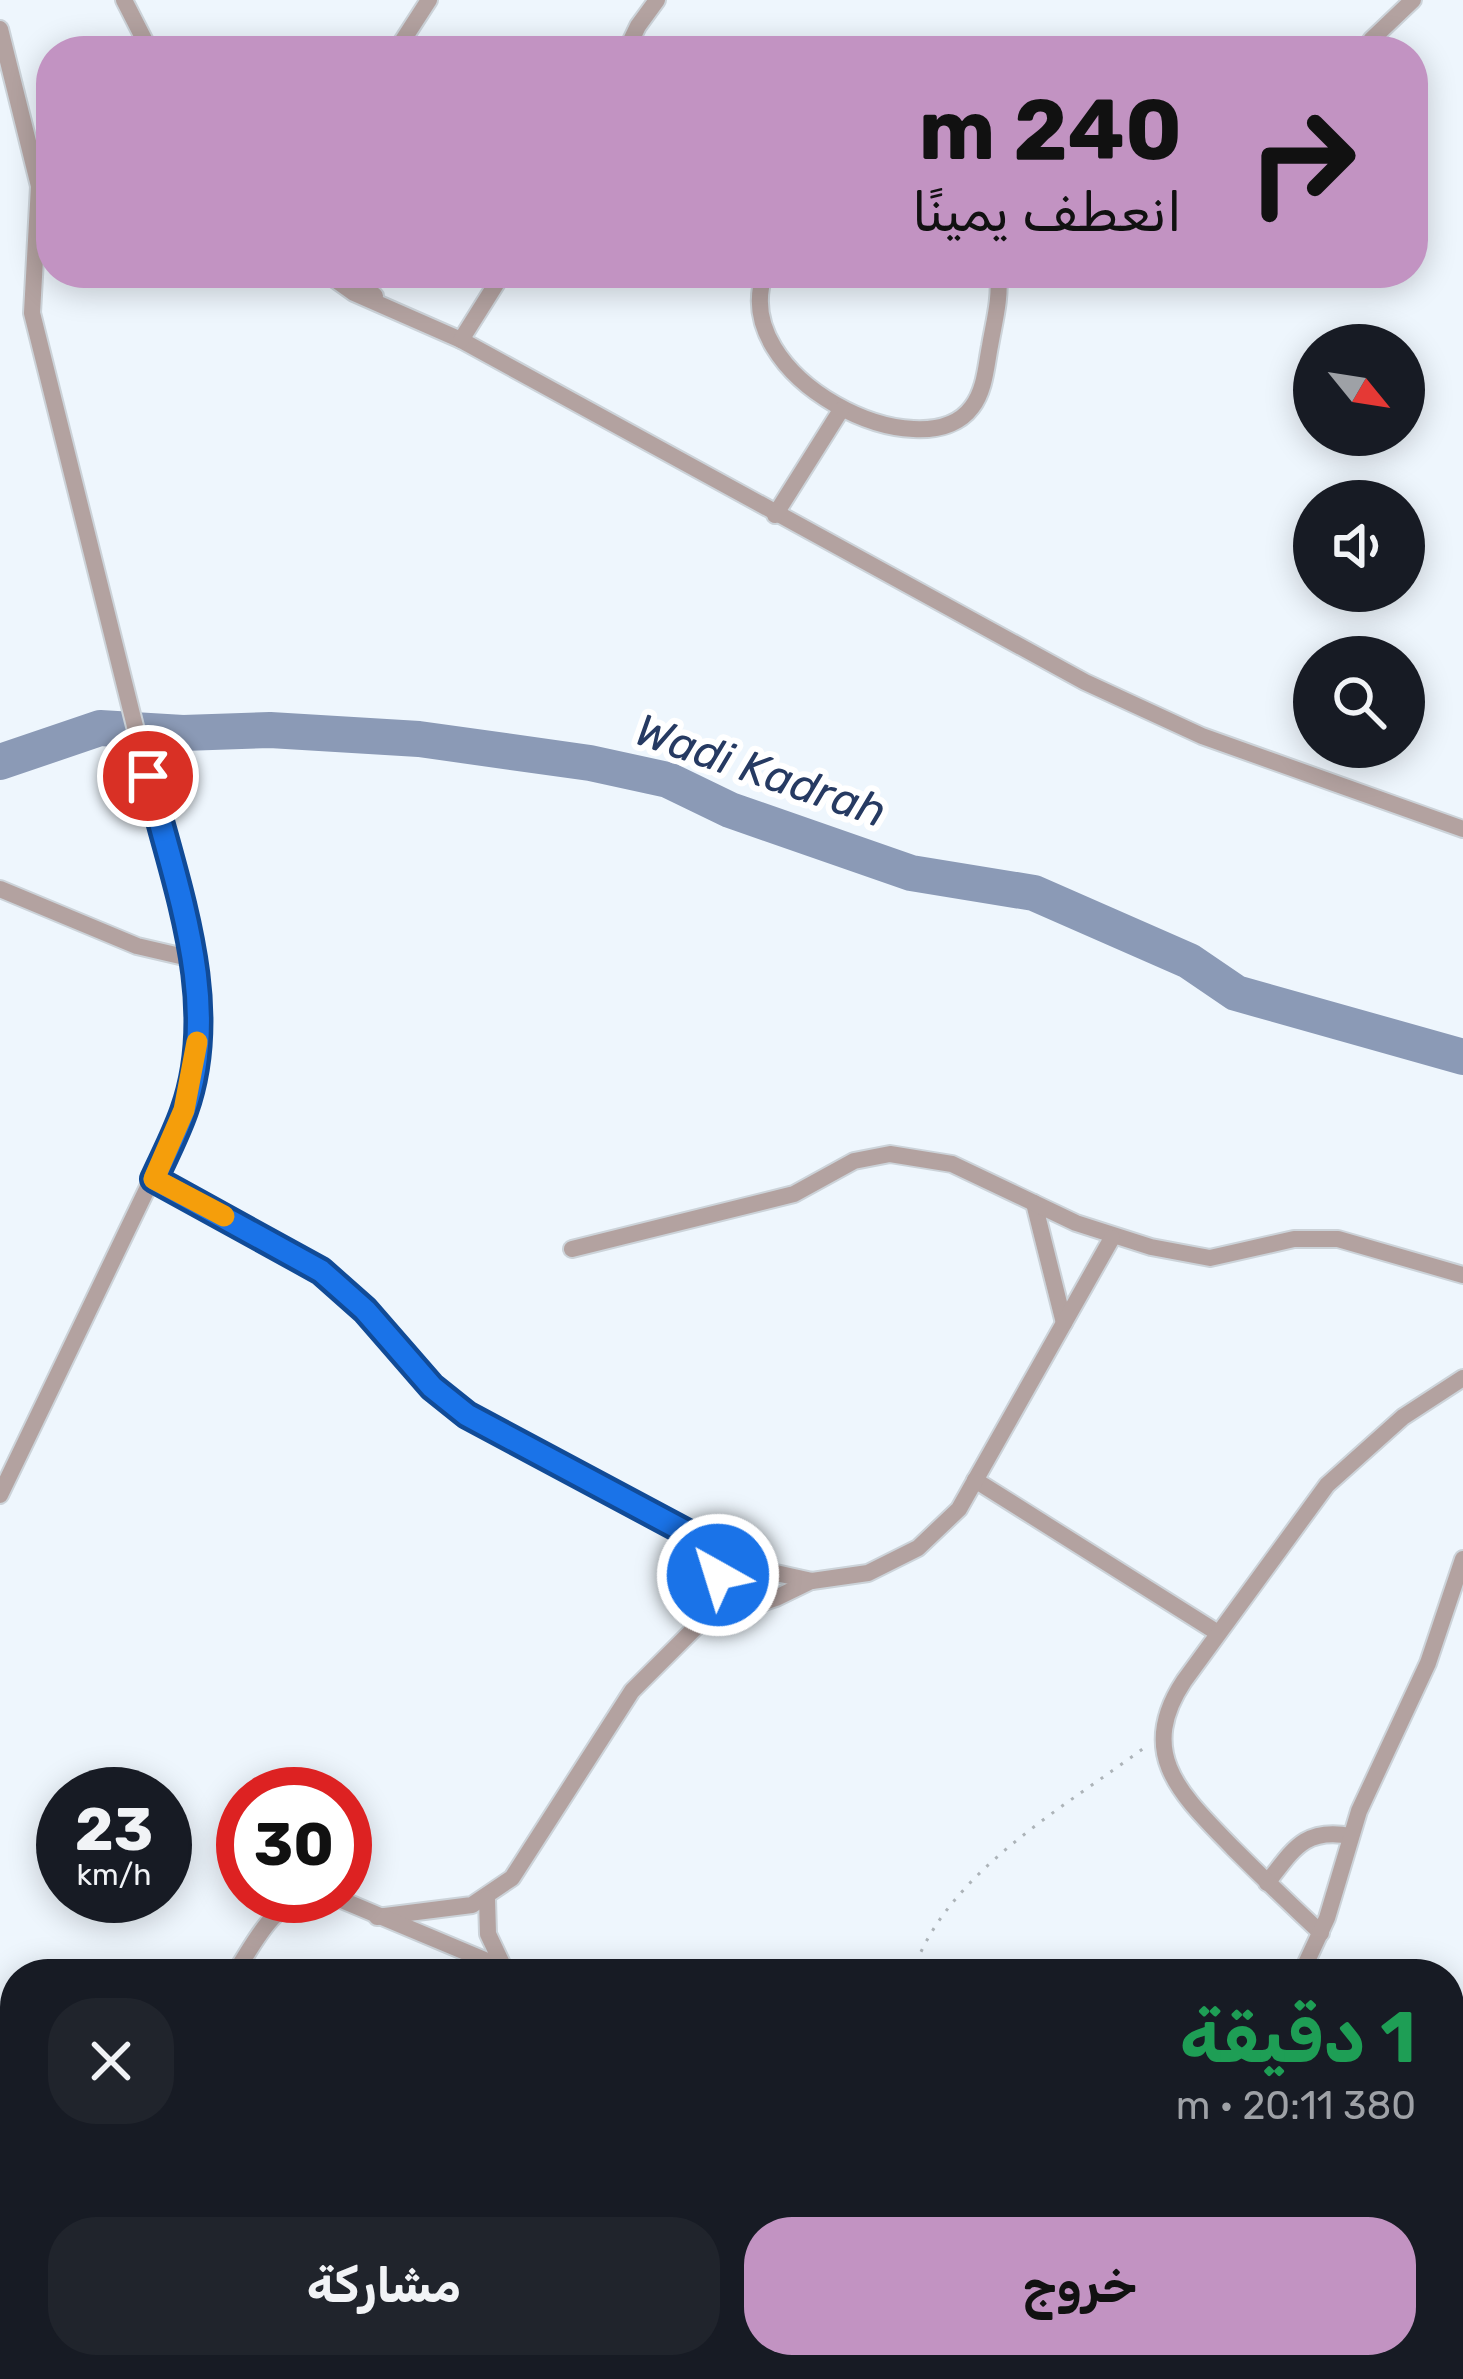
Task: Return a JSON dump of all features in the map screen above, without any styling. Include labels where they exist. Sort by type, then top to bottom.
[{"type":"street","points":[[124,0],[142,36]]},
{"type":"street","points":[[406,36],[430,0]]},
{"type":"street","points":[[633,36],[657,0]]},
{"type":"street","points":[[1375,36],[1413,0]]},
{"type":"street","points":[[0,29],[7,87],[36,164]]},
{"type":"street","points":[[0,1495],[184,1110],[194,1073],[198,997],[194,959],[32,313],[36,275]]},
{"type":"street","points":[[347,288],[461,340],[1085,682],[1202,736],[1463,829]]},
{"type":"street","points":[[366,288],[385,304]]},
{"type":"street","points":[[461,340],[494,288]]},
{"type":"street","points":[[762,288],[758,309],[769,344],[811,388],[841,410],[922,430],[951,425],[980,393],[998,288]]},
{"type":"street","points":[[775,515],[841,410]]},
{"type":"street","points":[[0,890],[137,946],[194,959]]},
{"type":"street","points":[[572,1249],[794,1194],[854,1161],[890,1154],[952,1164],[1112,1238],[1210,1258],[1294,1239],[1338,1239],[1463,1275]]},
{"type":"street","points":[[154,1179],[321,1271],[365,1310],[432,1387],[467,1415],[684,1531],[707,1548],[758,1570],[812,1581]]},
{"type":"street","points":[[1034,1204],[1064,1323]]},
{"type":"street","points":[[700,1623],[757,1606],[812,1581],[868,1573],[918,1548],[950,1520],[1112,1238]]},
{"type":"street","points":[[1321,1933],[1178,1788],[1164,1752],[1163,1733],[1174,1697],[1328,1484],[1403,1417],[1463,1378]]},
{"type":"street","points":[[975,1480],[1218,1634]]},
{"type":"street","points":[[376,1917],[456,1909],[487,1898],[512,1878],[642,1678],[700,1623],[714,1603],[718,1575],[707,1548]]},
{"type":"street","points":[[1308,1959],[1366,1793],[1428,1664],[1463,1559]]},
{"type":"street","points":[[1267,1882],[1304,1841],[1330,1832],[1351,1836]]},
{"type":"street","points":[[487,1898],[488,1934],[504,1959]]},
{"type":"street","points":[[372,1915],[480,1959]]},
{"type":"street","points":[[243,1959],[267,1923]]},
{"type":"path","points":[[919,1959],[936,1920],[964,1885],[1163,1733]]},
{"type":"waterway","name":"Wadi Kadrah","points":[[0,762],[100,728],[183,733],[270,730],[419,739],[590,763],[668,780],[730,810],[911,873],[1034,893],[1189,961],[1236,993],[1463,1057]]},
{"type":"slow traffic","points":[[197,1042],[184,1110],[154,1179],[224,1216]]},
{"type":"route","points":[[148,776],[194,959],[198,997],[194,1073],[184,1110],[154,1179],[321,1271],[365,1310],[448,1402],[697,1538],[715,1561],[718,1575]]}]
